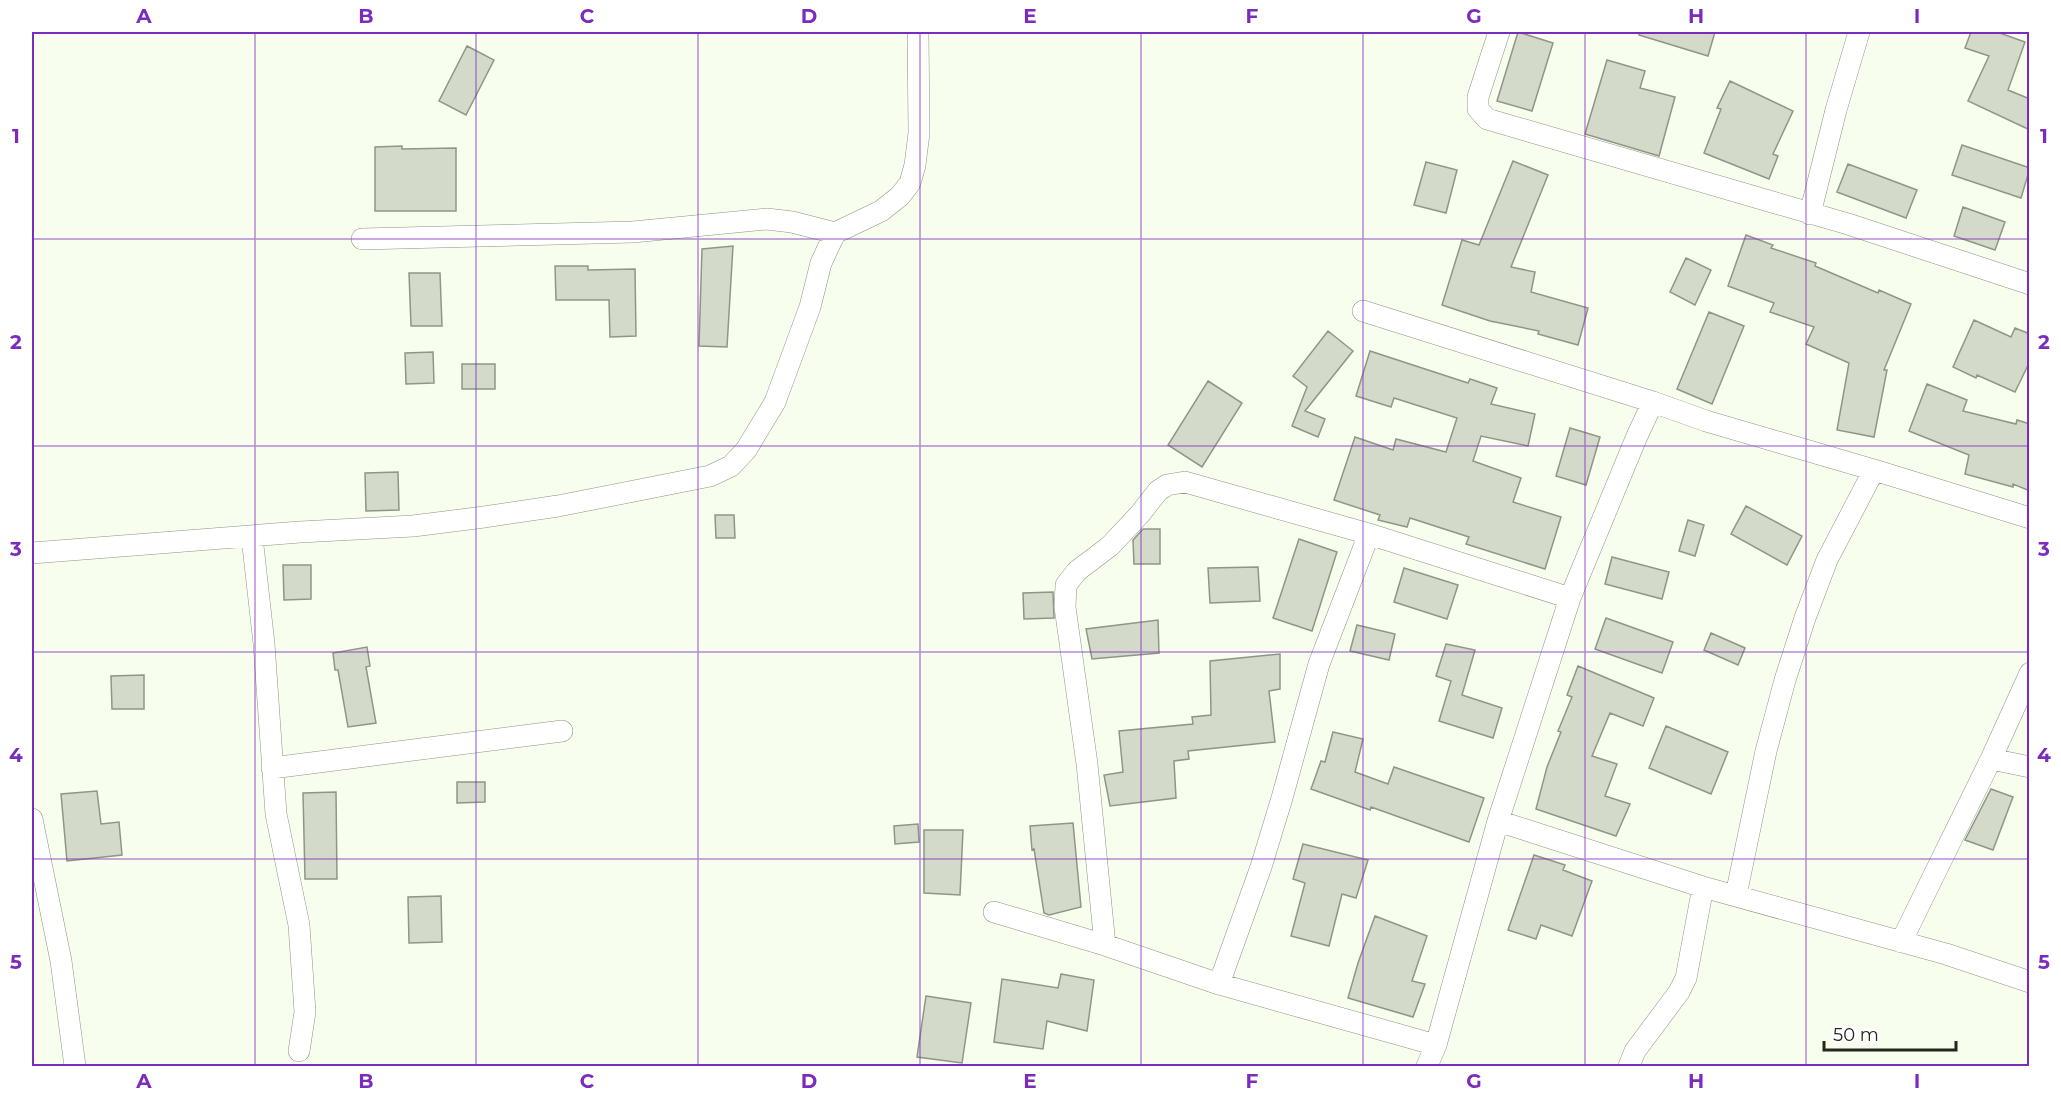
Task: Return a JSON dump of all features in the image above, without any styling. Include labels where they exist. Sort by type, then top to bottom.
[{"type":"street","points":[[362,239],[555,236],[633,232],[767,219],[792,222],[834,233],[881,211],[900,196],[909,183],[915,165],[919,133],[918,32]]},
{"type":"street","points":[[1499,32],[1478,97],[1478,109],[1487,119],[2028,279]]},
{"type":"street","points":[[1810,214],[1836,110],[1859,32]]},
{"type":"street","points":[[32,553],[252,537],[300,531],[413,526],[484,518],[710,476],[731,466],[746,450],[775,402],[810,308],[821,263],[834,233]]},
{"type":"street","points":[[1363,311],[1653,402],[1706,421],[2030,518]]},
{"type":"street","points":[[1427,1066],[1436,1045],[1498,821],[1570,598],[1653,402]]},
{"type":"street","points":[[1736,896],[1766,750],[1805,618],[1827,560],[1874,470]]},
{"type":"street","points":[[1105,945],[1087,764],[1065,607],[1066,585],[1077,571],[1110,546],[1140,514],[1158,490],[1167,485],[1185,482],[1369,534],[1570,598]]},
{"type":"street","points":[[1219,984],[1264,857],[1319,664],[1369,534]]},
{"type":"street","points":[[252,537],[264,644],[276,813],[299,925],[305,1012],[299,1051]]},
{"type":"street","points":[[1901,942],[1991,759],[2030,673]]},
{"type":"street","points":[[272,768],[562,731]]},
{"type":"street","points":[[1991,759],[2030,767]]},
{"type":"street","points":[[32,819],[61,961],[75,1066]]},
{"type":"street","points":[[1498,821],[1703,887],[1946,954],[2030,982]]},
{"type":"street","points":[[1629,1066],[1635,1052],[1679,992],[1686,978],[1703,887]]},
{"type":"street","points":[[994,912],[1105,945],[1219,984],[1436,1045]]},
{"type":"building","points":[[1518,32],[1553,43],[1532,111],[1497,101]]},
{"type":"building","points":[[1640,32],[1715,32],[1708,56],[1639,35]]},
{"type":"building","points":[[1971,32],[1997,32],[2025,42],[2008,90],[2030,99],[2030,130],[1968,101],[1989,56],[1965,48]]},
{"type":"building","points":[[467,46],[494,60],[466,115],[439,101]]},
{"type":"building","points":[[1607,60],[1645,71],[1640,88],[1675,97],[1659,156],[1585,134]]},
{"type":"building","points":[[1730,81],[1793,111],[1773,154],[1778,156],[1769,179],[1704,153],[1721,109],[1717,108]]},
{"type":"building","points":[[1962,145],[2030,168],[2021,198],[1952,175]]},
{"type":"building","points":[[402,146],[402,149],[456,148],[456,211],[375,211],[375,147]]},
{"type":"building","points":[[1513,161],[1548,175],[1511,267],[1535,272],[1531,292],[1588,308],[1578,345],[1538,334],[1539,331],[1490,321],[1442,305],[1462,240],[1479,245]]},
{"type":"building","points":[[1426,162],[1457,170],[1446,213],[1414,205]]},
{"type":"building","points":[[1848,164],[1917,190],[1906,218],[1837,192]]},
{"type":"building","points":[[1963,207],[2005,222],[1995,250],[1954,236]]},
{"type":"building","points":[[1746,235],[1773,245],[1771,248],[1816,263],[1815,266],[1878,293],[1879,290],[1911,304],[1884,370],[1887,370],[1874,437],[1837,430],[1849,363],[1806,344],[1814,327],[1770,312],[1774,303],[1728,286]]},
{"type":"building","points":[[733,246],[727,347],[699,346],[702,249]]},
{"type":"building","points":[[1686,258],[1711,270],[1695,305],[1670,292]]},
{"type":"building","points":[[555,266],[588,266],[588,270],[635,269],[636,336],[610,337],[609,300],[556,300]]},
{"type":"building","points":[[409,273],[440,273],[442,326],[411,326]]},
{"type":"building","points":[[1709,312],[1744,326],[1712,404],[1677,389]]},
{"type":"building","points":[[1974,320],[2011,337],[2015,328],[2030,334],[2030,361],[2015,392],[1953,367]]},
{"type":"building","points":[[1328,331],[1353,351],[1305,411],[1325,419],[1318,437],[1292,426],[1307,387],[1293,376]]},
{"type":"building","points":[[1370,351],[1468,383],[1470,379],[1497,388],[1491,404],[1535,414],[1528,446],[1481,436],[1473,461],[1521,478],[1513,502],[1561,517],[1545,569],[1466,544],[1469,537],[1410,518],[1407,527],[1378,520],[1380,515],[1334,500],[1355,437],[1393,450],[1396,439],[1446,452],[1457,418],[1394,398],[1391,407],[1356,396]]},
{"type":"building","points":[[433,352],[434,383],[406,384],[405,353]]},
{"type":"building","points":[[462,364],[495,364],[495,389],[462,389]]},
{"type":"building","points":[[1208,381],[1242,403],[1202,467],[1168,445]]},
{"type":"building","points":[[1927,384],[1967,400],[1963,411],[2016,424],[2017,420],[2030,424],[2030,491],[2013,484],[2013,487],[1965,474],[1969,455],[1909,431]]},
{"type":"building","points":[[1570,428],[1600,437],[1586,485],[1556,476]]},
{"type":"building","points":[[398,472],[399,510],[366,511],[365,473]]},
{"type":"building","points":[[1746,506],[1802,536],[1787,565],[1731,534]]},
{"type":"building","points":[[715,515],[734,515],[735,538],[716,538]]},
{"type":"building","points":[[1688,520],[1704,525],[1695,556],[1679,551]]},
{"type":"building","points":[[1143,529],[1160,529],[1160,564],[1134,564],[1133,540]]},
{"type":"building","points":[[1299,539],[1337,552],[1312,631],[1273,618]]},
{"type":"building","points":[[1612,557],[1669,572],[1662,599],[1605,584]]},
{"type":"building","points":[[283,565],[311,565],[311,599],[284,600]]},
{"type":"building","points":[[1258,567],[1260,601],[1210,603],[1208,568]]},
{"type":"building","points":[[1404,568],[1458,585],[1447,619],[1394,602]]},
{"type":"building","points":[[1053,592],[1054,618],[1024,619],[1023,593]]},
{"type":"building","points":[[1606,618],[1673,642],[1662,673],[1595,649]]},
{"type":"building","points":[[1158,620],[1159,653],[1092,659],[1086,629]]},
{"type":"building","points":[[1357,625],[1395,634],[1389,660],[1350,651]]},
{"type":"building","points":[[1711,633],[1745,648],[1738,665],[1704,650]]},
{"type":"building","points":[[1446,644],[1475,650],[1462,695],[1502,708],[1493,738],[1439,721],[1451,681],[1436,676]]},
{"type":"building","points":[[367,647],[370,666],[366,667],[376,723],[348,727],[333,653]]},
{"type":"building","points":[[1280,654],[1280,689],[1269,691],[1275,742],[1188,751],[1189,759],[1174,761],[1176,798],[1110,806],[1104,775],[1123,772],[1119,731],[1193,724],[1192,717],[1211,715],[1210,661]]},
{"type":"building","points":[[1578,666],[1654,698],[1643,726],[1610,713],[1592,756],[1617,764],[1605,796],[1630,804],[1616,836],[1536,809],[1547,767],[1561,732],[1558,731],[1572,697],[1567,695]]},
{"type":"building","points":[[144,675],[144,709],[112,709],[111,676]]},
{"type":"building","points":[[1666,726],[1728,752],[1711,794],[1649,768]]},
{"type":"building","points":[[1333,732],[1363,739],[1355,772],[1388,784],[1394,767],[1484,798],[1469,842],[1371,807],[1370,810],[1311,789],[1321,761],[1325,762]]},
{"type":"building","points":[[457,782],[485,782],[485,802],[457,803]]},
{"type":"building","points":[[1991,789],[2013,797],[1993,850],[1965,840]]},
{"type":"building","points":[[97,791],[101,824],[119,822],[122,855],[67,861],[61,794]]},
{"type":"building","points":[[336,792],[337,879],[305,879],[303,793]]},
{"type":"building","points":[[1073,823],[1081,907],[1049,915],[1044,913],[1034,849],[1032,850],[1030,826]]},
{"type":"building","points":[[918,824],[919,842],[895,844],[894,826]]},
{"type":"building","points":[[924,830],[963,830],[960,895],[924,893]]},
{"type":"building","points":[[1303,844],[1368,860],[1356,898],[1342,894],[1329,946],[1291,936],[1305,883],[1293,879]]},
{"type":"building","points":[[1534,855],[1565,865],[1563,870],[1592,881],[1572,936],[1541,925],[1536,939],[1508,930]]},
{"type":"building","points":[[441,896],[442,942],[409,943],[408,897]]},
{"type":"building","points":[[1375,916],[1427,936],[1412,981],[1425,984],[1413,1017],[1348,998]]},
{"type":"building","points":[[1061,974],[1094,980],[1087,1031],[1047,1021],[1043,1049],[994,1042],[1002,979],[1058,988]]},
{"type":"building","points":[[926,996],[971,1003],[962,1063],[917,1057]]}]
